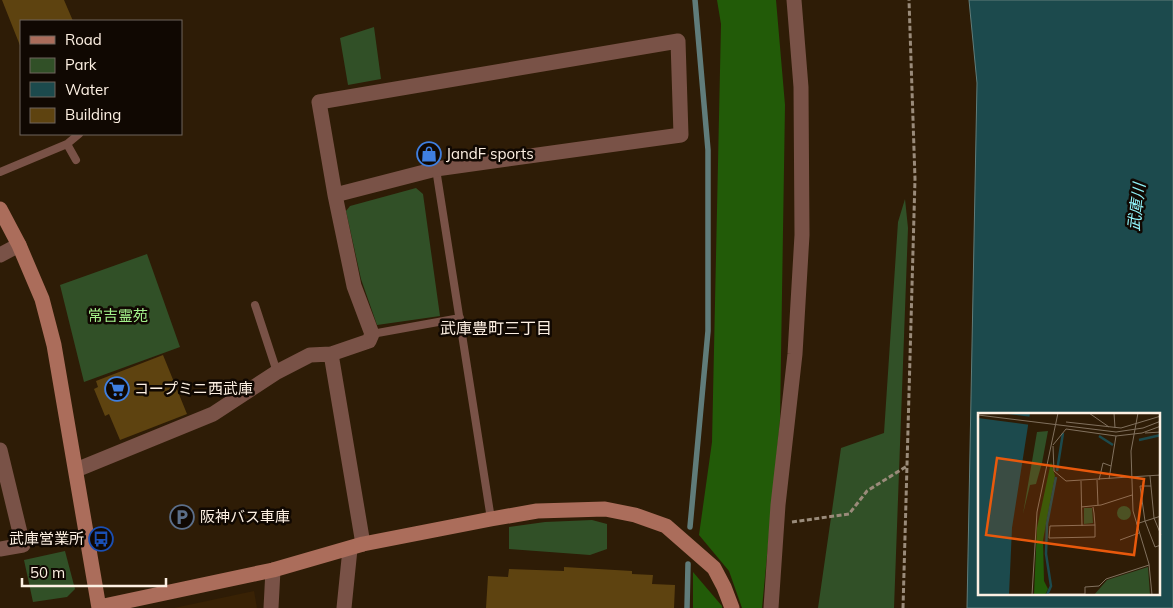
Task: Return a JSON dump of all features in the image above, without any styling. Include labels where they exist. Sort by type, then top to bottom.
[{"type":"street","points":[[771,608],[777,524],[795,354],[802,236],[801,87],[794,0]]},
{"type":"street","points":[[76,470],[213,414],[278,372],[310,356],[330,354],[368,341],[372,334],[354,286],[335,195],[319,102],[678,41],[681,135],[436,169],[335,195]]},
{"type":"street","points":[[0,209],[19,245],[42,299],[54,345],[98,608],[273,570],[356,547],[491,519],[537,511],[605,509],[635,514],[666,526],[714,568],[732,608]]},
{"type":"street","points":[[0,255],[19,245]]},
{"type":"street","points":[[330,354],[356,547],[344,608]]},
{"type":"street","points":[[0,450],[23,544],[0,549]]},
{"type":"street","points":[[271,608],[273,570]]},
{"type":"lane","points":[[0,172],[68,144],[77,135]]},
{"type":"lane","points":[[68,144],[76,160]]},
{"type":"lane","points":[[436,169],[491,519]]},
{"type":"lane","points":[[255,305],[278,372]]},
{"type":"lane","points":[[372,334],[460,318]]},
{"type":"path","points":[[903,608],[915,179],[909,0]]},
{"type":"path","points":[[777,524],[849,514],[867,491],[907,466]]},
{"type":"shaded area","points":[[254,591],[257,608],[174,608]]},
{"type":"green space","points":[[717,0],[776,0],[785,105],[780,420],[762,608],[742,608],[729,571],[699,535],[712,442],[721,24]]},
{"type":"green space","points":[[374,27],[381,79],[348,85],[340,38]]},
{"type":"green space","points":[[416,188],[423,194],[440,316],[377,325],[361,279],[346,211],[350,206]]},
{"type":"green space","points":[[905,199],[908,228],[894,608],[818,608],[841,448],[884,433],[898,222]]},
{"type":"green space","name":"常吉霊苑","points":[[147,254],[180,347],[84,382],[60,285]]},
{"type":"green space","points":[[592,520],[607,524],[607,549],[590,555],[509,549],[509,527],[545,522]]},
{"type":"green space","points":[[65,551],[75,589],[67,597],[33,602],[24,560]]},
{"type":"green space","points":[[693,572],[722,606],[722,608],[693,608]]},
{"type":"water","name":"武庫川","points":[[969,0],[1173,0],[1173,608],[967,608],[977,83]]},
{"type":"building","points":[[2,0],[64,0],[73,20],[20,20],[20,45]]},
{"type":"building","points":[[163,355],[187,414],[120,440],[109,414],[105,416],[94,389],[98,387],[96,381]]},
{"type":"building","points":[[564,567],[632,571],[632,574],[653,575],[652,584],[675,585],[674,608],[486,608],[488,576],[508,577],[509,569],[564,571]]},
{"type":"waterway","points":[[690,527],[708,331],[708,150],[695,0]]},
{"type":"waterway","points":[[687,608],[688,564]]},
{"type":"place","name":"JandF sports","points":[[429,154]]},
{"type":"place","name":"コープミニ西武庫","points":[[117,389]]},
{"type":"place","name":"阪神バス車庫","points":[[182,517]]},
{"type":"place","name":"武庫営業所","points":[[101,539]]},
{"type":"district","name":"武庫豊町三丁目","points":[[496,328]]}]
